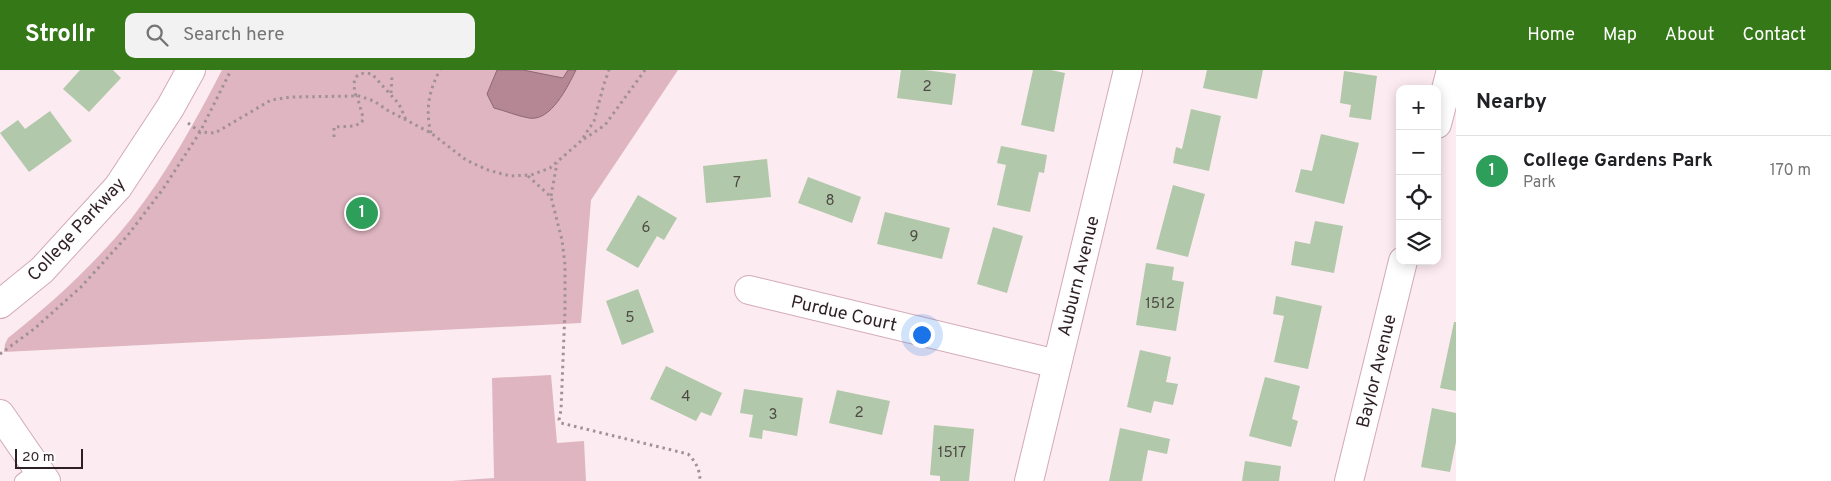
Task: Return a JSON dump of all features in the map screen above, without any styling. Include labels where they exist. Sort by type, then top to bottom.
[{"type":"street","name":"College Parkway","points":[[0,304],[42,270],[118,187],[170,108],[191,70]]},
{"type":"street","name":"Auburn Avenue","points":[[1029,481],[1128,70]]},
{"type":"street","points":[[1441,107],[1450,70]]},
{"type":"street","name":"Baylor Avenue","points":[[1349,481],[1402,265]]},
{"type":"street","name":"Purdue Court","points":[[748,290],[1057,364]]},
{"type":"street","points":[[0,414],[36,477]]},
{"type":"path","points":[[0,354],[34,329],[81,287],[128,236],[163,189],[200,132],[231,70]]},
{"type":"path","points":[[431,133],[428,103],[430,91],[440,70]]},
{"type":"path","points":[[170,108],[200,132],[215,133],[271,100],[291,97],[357,96],[374,101],[431,133],[466,160],[488,170],[510,176],[527,175],[550,168],[581,141],[604,125],[645,70]]},
{"type":"path","points":[[581,141],[594,121],[607,71]]},
{"type":"path","points":[[334,137],[334,127],[355,126],[362,122],[363,117],[353,84],[356,75],[361,72],[372,74],[391,94],[399,104],[406,120]]},
{"type":"path","points":[[391,94],[392,75]]},
{"type":"path","points":[[557,162],[551,197],[562,240],[565,265],[565,310],[559,420],[561,423],[688,454],[695,460],[699,469],[700,481]]},
{"type":"path","points":[[527,175],[551,197]]},
{"type":"shaded area","points":[[222,70],[678,70],[591,200],[581,323],[4,352],[8,338],[73,282],[131,219],[157,184],[180,147]]},
{"type":"shaded area","points":[[497,70],[523,70],[563,78],[568,70],[576,70],[558,102],[537,118],[529,118],[494,108],[487,94]]},
{"type":"shaded area","points":[[551,375],[557,443],[584,441],[586,481],[452,481],[494,478],[492,378]]},
{"type":"building","points":[[80,70],[113,70],[121,78],[89,112],[63,89]]},
{"type":"building","points":[[901,70],[925,70],[956,74],[952,105],[897,98]]},
{"type":"building","points":[[1033,70],[1051,70],[1065,73],[1054,132],[1021,125]]},
{"type":"building","points":[[1207,70],[1263,70],[1257,99],[1203,88]]},
{"type":"building","points":[[1344,71],[1377,76],[1371,120],[1349,117],[1351,105],[1340,103]]},
{"type":"building","points":[[1191,109],[1221,116],[1209,171],[1173,163],[1176,147],[1182,149]]},
{"type":"building","points":[[50,111],[72,141],[29,172],[0,133],[18,120],[25,129]]},
{"type":"building","points":[[1321,134],[1359,143],[1344,204],[1295,192],[1301,169],[1312,171]]},
{"type":"building","points":[[1001,146],[1047,155],[1044,173],[1039,172],[1030,212],[997,205],[1006,165],[997,163]]},
{"type":"building","points":[[767,159],[771,197],[706,203],[703,166]]},
{"type":"building","points":[[808,177],[861,197],[852,223],[798,203]]},
{"type":"building","points":[[1173,185],[1205,194],[1188,257],[1156,249]]},
{"type":"building","points":[[638,195],[677,218],[664,240],[657,236],[638,268],[606,250]]},
{"type":"building","points":[[885,212],[950,228],[942,259],[877,244]]},
{"type":"building","points":[[1315,221],[1343,226],[1334,273],[1291,265],[1295,241],[1310,244]]},
{"type":"building","points":[[993,227],[1023,236],[1007,293],[977,284]]},
{"type":"building","points":[[1146,263],[1174,267],[1172,280],[1184,282],[1176,331],[1136,325]]},
{"type":"building","points":[[638,289],[654,332],[622,345],[606,301]]},
{"type":"building","points":[[1276,296],[1322,306],[1308,369],[1274,362],[1284,316],[1273,314]]},
{"type":"building","points":[[1454,322],[1456,322],[1456,391],[1440,388]]},
{"type":"building","points":[[1140,350],[1171,357],[1166,382],[1178,384],[1173,405],[1154,401],[1151,413],[1127,407]]},
{"type":"building","points":[[666,366],[722,393],[711,416],[701,412],[696,421],[650,399]]},
{"type":"building","points":[[1265,377],[1300,386],[1292,419],[1298,421],[1291,447],[1249,436]]},
{"type":"building","points":[[744,389],[803,398],[797,436],[763,430],[762,439],[749,437],[753,415],[740,413]]},
{"type":"building","points":[[837,390],[890,401],[882,435],[829,423]]},
{"type":"building","points":[[1432,408],[1456,413],[1456,442],[1450,472],[1421,467]]},
{"type":"building","points":[[934,425],[974,429],[969,481],[940,481],[940,476],[930,475]]},
{"type":"building","points":[[1120,428],[1170,439],[1167,454],[1148,450],[1142,481],[1109,481]]},
{"type":"building","points":[[1245,461],[1281,466],[1279,481],[1242,481]]},
{"type":"place","name":"College Gardens Park","points":[[362,213]]}]
